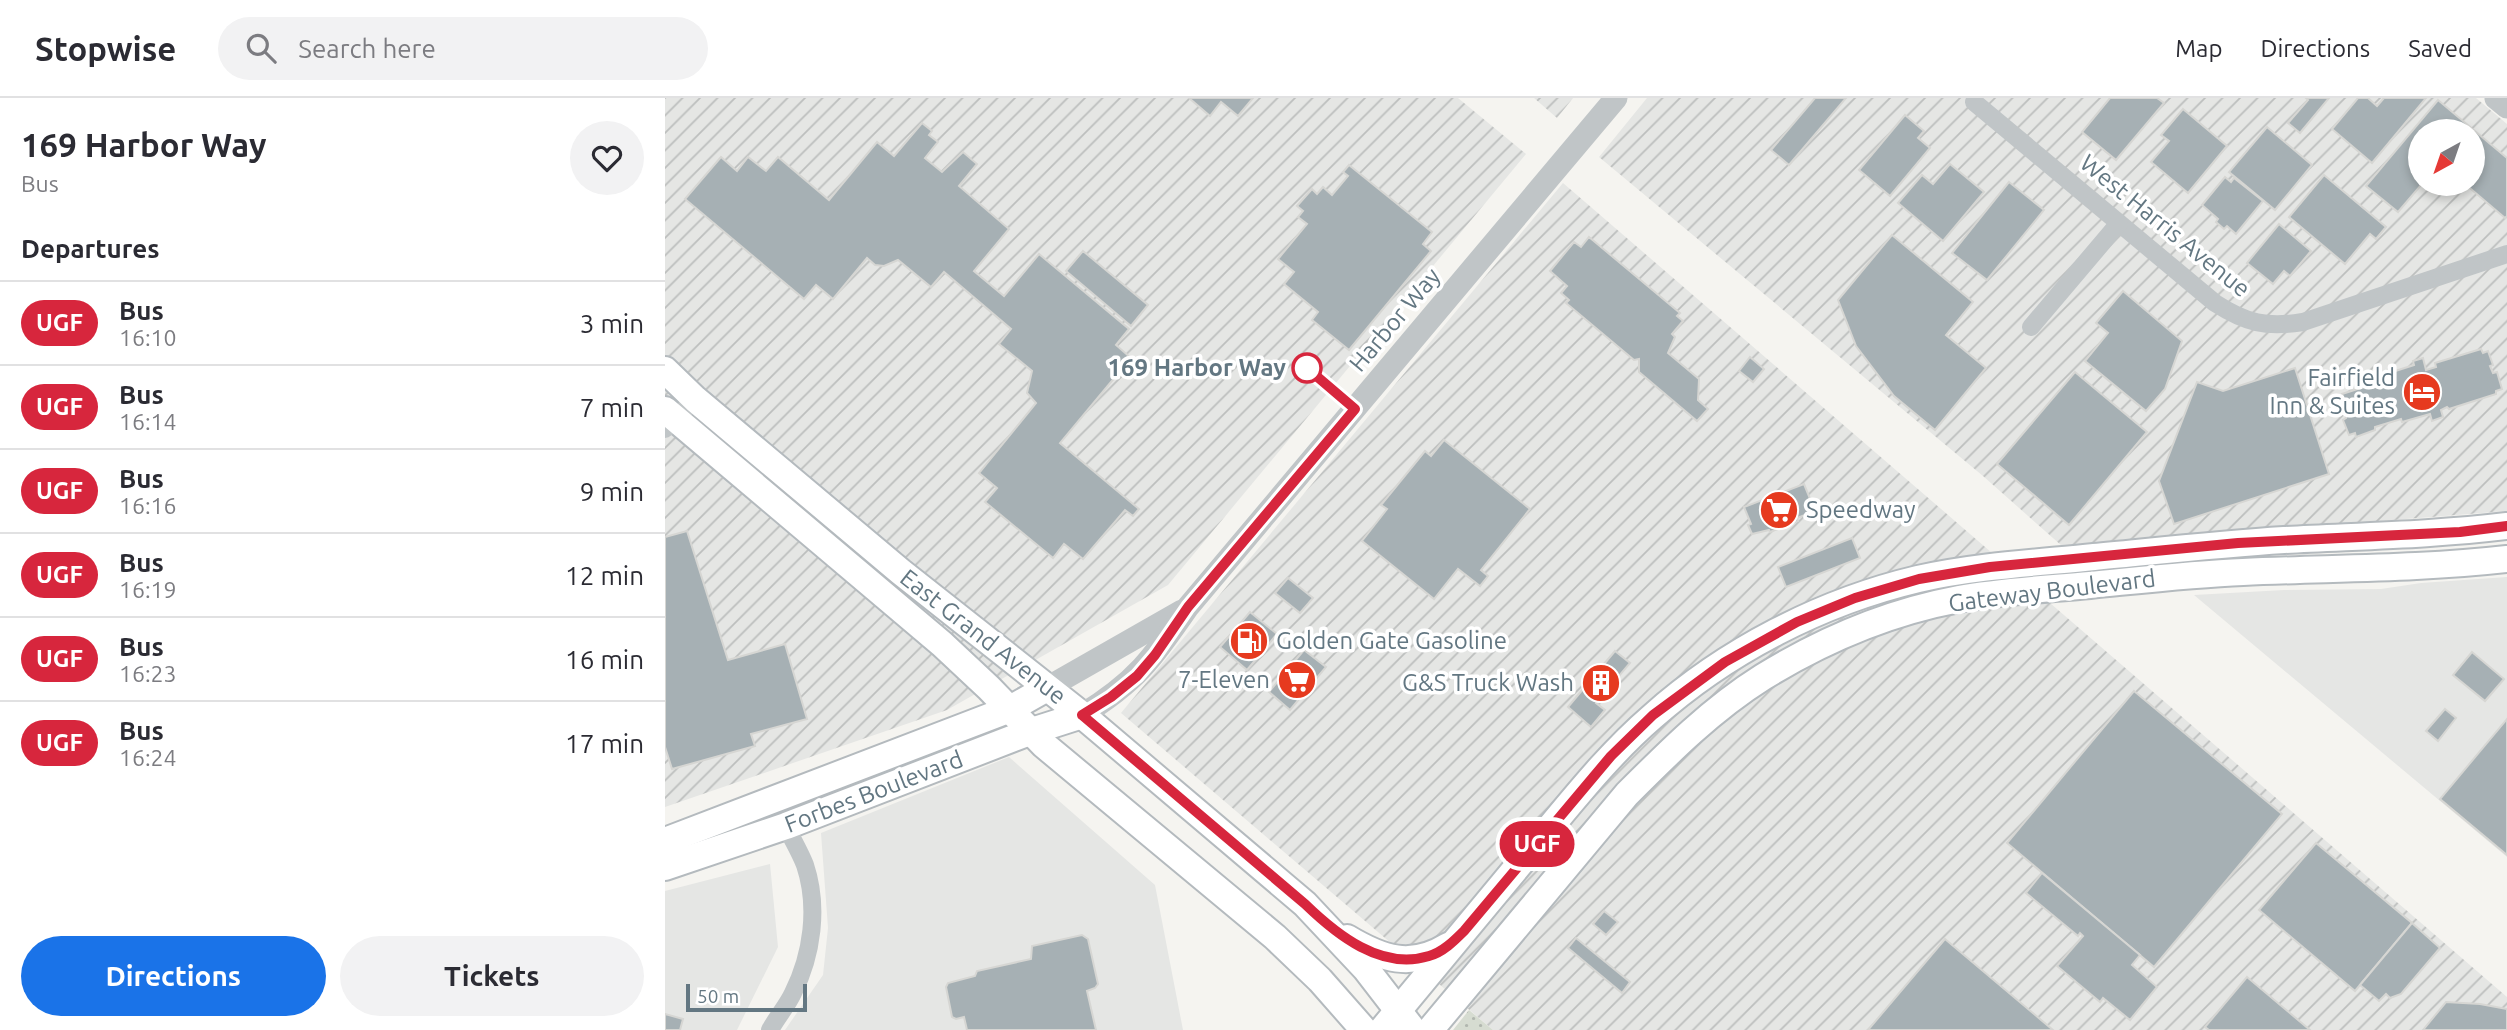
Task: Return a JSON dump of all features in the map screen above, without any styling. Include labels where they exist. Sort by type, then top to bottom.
[{"type":"main road","name":"East Grand Avenue","points":[[665,370],[695,399],[901,572],[1082,715],[1305,904],[1366,969],[1398,1023]]},
{"type":"main road","name":"East Grand Avenue","points":[[669,419],[935,638],[1044,745],[1275,937],[1320,980],[1364,1030]]},
{"type":"main road","name":"Gateway Boulevard","points":[[1398,1023],[1464,931],[1611,756],[1653,715],[1725,662],[1797,622],[1855,598],[1919,579],[1990,567],[2238,543],[2460,532],[2507,526]]},
{"type":"main road","name":"Gateway Boulevard","points":[[1430,1030],[1627,794],[1658,762],[1741,691],[1787,663],[1835,639],[1916,610],[1958,599],[1994,594],[2199,575],[2401,567],[2507,559]]},
{"type":"main road","name":"Forbes Boulevard","points":[[665,841],[1010,709],[1047,688]]},
{"type":"main road","name":"Forbes Boulevard","points":[[665,867],[786,826],[1032,731],[1082,715]]},
{"type":"main road","points":[[1328,926],[1368,950],[1384,957],[1402,959],[1430,956],[1464,931]]},
{"type":"street","name":"Harbor Way","points":[[1082,715],[1137,676],[1188,607],[1616,98]]},
{"type":"street","points":[[2496,98],[2507,107]]},
{"type":"street","name":"West Harris Avenue","points":[[1974,102],[2215,303],[2235,316],[2259,324],[2283,326],[2303,322],[2507,254]]},
{"type":"street","points":[[2031,327],[2119,223]]},
{"type":"street","points":[[669,419],[695,399]]},
{"type":"street","name":"Harbor Way","points":[[1047,688],[1188,607]]},
{"type":"street","points":[[770,1030],[792,997],[810,945],[811,893],[805,866],[786,826]]},
{"type":"shaded area","points":[[665,98],[1458,98],[1526,154],[1168,585],[947,710],[665,807]]},
{"type":"shaded area","points":[[1534,98],[1573,98],[1557,118]]},
{"type":"shaded area","points":[[1647,98],[2476,98],[2507,124],[2507,511],[2062,546],[1983,476],[1599,157]]},
{"type":"shaded area","points":[[1563,183],[2507,997],[2507,1030],[1493,1030],[1121,713]]},
{"type":"shaded area","points":[[2507,577],[2507,857],[2194,595],[2284,590],[2381,589],[2421,583]]},
{"type":"shaded area","points":[[1009,757],[1155,885],[1183,1030],[785,1030],[823,975],[828,928],[821,833]]},
{"type":"shaded area","points":[[770,864],[778,947],[737,1030],[665,1030],[665,891]]},
{"type":"shaded area","points":[[1469,1010],[1493,1030],[1453,1030]]},
{"type":"building","points":[[1189,98],[1253,98],[1238,116],[1221,102],[1210,116]]},
{"type":"building","points":[[1815,98],[1846,98],[1789,165],[1771,150]]},
{"type":"building","points":[[2110,98],[2157,98],[2164,103],[2116,160],[2082,132]]},
{"type":"building","points":[[2306,98],[2329,98],[2300,133],[2288,123],[2308,100]]},
{"type":"building","points":[[2358,98],[2368,98],[2377,106],[2384,98],[2426,98],[2372,163],[2332,129]]},
{"type":"building","points":[[2438,100],[2461,119],[2422,119]]},
{"type":"building","points":[[2183,109],[2227,146],[2188,193],[2151,162],[2169,141],[2161,135]]},
{"type":"building","points":[[1905,115],[1924,131],[1918,138],[1930,148],[1890,196],[1859,170]]},
{"type":"building","points":[[922,123],[932,131],[929,135],[938,142],[925,158],[942,172],[963,152],[977,164],[959,186],[1009,229],[974,271],[1004,296],[1039,254],[1129,329],[1116,345],[1131,358],[1060,443],[1139,509],[1133,516],[1125,510],[1083,559],[1064,544],[1053,558],[985,502],[997,488],[979,473],[1036,403],[1027,393],[1032,371],[999,344],[1011,329],[944,272],[931,287],[898,260],[884,266],[875,265],[867,258],[833,299],[816,285],[804,299],[685,199],[721,157],[737,171],[748,157],[766,171],[778,157],[829,200],[877,142],[894,156]]},
{"type":"building","points":[[2267,127],[2312,165],[2275,210],[2229,172]]},
{"type":"building","points":[[2408,136],[2408,196],[2412,196],[2398,212],[2366,186]]},
{"type":"building","points":[[2485,140],[2507,158],[2505,218],[2479,196],[2485,196]]},
{"type":"building","points":[[1950,164],[1984,192],[1943,241],[1898,203],[1922,175],[1933,184]]},
{"type":"building","points":[[1349,165],[1432,232],[1423,244],[1431,251],[1349,350],[1312,320],[1318,312],[1284,284],[1294,272],[1278,259],[1307,224],[1298,217],[1303,211],[1297,206],[1312,189],[1317,194],[1323,187],[1332,195],[1348,176],[1343,172]]},
{"type":"building","points":[[2324,175],[2386,227],[2376,239],[2370,234],[2345,264],[2289,217]]},
{"type":"building","points":[[2225,177],[2231,182],[2234,178],[2263,201],[2236,234],[2227,226],[2224,229],[2216,222],[2218,219],[2202,205]]},
{"type":"building","points":[[2009,182],[2044,210],[1987,280],[1952,253]]},
{"type":"building","points":[[2279,224],[2311,251],[2290,276],[2284,271],[2273,284],[2247,263]]},
{"type":"building","points":[[1892,235],[1973,302],[1946,335],[1986,368],[1935,430],[1894,396],[1856,346],[1838,300]]},
{"type":"building","points":[[1589,237],[1680,313],[1677,316],[1683,321],[1672,334],[1675,337],[1668,353],[1699,379],[1698,400],[1708,409],[1697,421],[1639,372],[1639,359],[1634,360],[1566,303],[1569,300],[1561,293],[1567,286],[1550,271],[1574,242],[1581,247]]},
{"type":"building","points":[[1083,251],[1148,305],[1131,326],[1066,271]]},
{"type":"building","points":[[2123,291],[2182,341],[2165,389],[2146,411],[2085,361],[2108,333],[2096,323]]},
{"type":"building","name":"Fairfield Inn & Suites","points":[[2481,349],[2483,353],[2488,351],[2493,373],[2497,372],[2502,389],[2496,391],[2496,394],[2449,409],[2447,407],[2441,410],[2443,417],[2432,421],[2430,414],[2375,427],[2375,430],[2356,437],[2355,433],[2349,435],[2343,420],[2346,418],[2345,413],[2341,414],[2337,399],[2343,397],[2342,394],[2370,385],[2372,388],[2389,383],[2386,374],[2414,365],[2413,361],[2423,358],[2426,370],[2436,367],[2435,363]]},
{"type":"building","points":[[1750,357],[1764,369],[1753,382],[1739,371]]},
{"type":"building","points":[[2295,368],[2329,474],[2174,524],[2159,481],[2197,382],[2223,391]]},
{"type":"building","points":[[2075,372],[2147,432],[2069,525],[1997,464]]},
{"type":"building","points":[[1444,440],[1530,509],[1481,570],[1488,576],[1480,586],[1458,569],[1434,599],[1362,541],[1387,509],[1381,505],[1425,451],[1431,456]]},
{"type":"building","points":[[1804,484],[1815,511],[1770,532],[1752,534],[1744,507]]},
{"type":"building","points":[[687,531],[728,660],[785,644],[807,719],[751,734],[755,746],[672,769],[665,747],[665,537]]},
{"type":"building","name":"Speedway","points":[[1852,538],[1860,558],[1786,587],[1778,567]]},
{"type":"building","points":[[1288,578],[1313,598],[1300,613],[1275,593]]},
{"type":"building","name":"Golden Gate Gasoline","points":[[1250,612],[1277,634],[1247,670],[1220,647]]},
{"type":"building","name":"7-Eleven","points":[[1304,650],[1326,667],[1290,710],[1269,692]]},
{"type":"building","name":"G&S Truck Wash","points":[[1615,651],[1630,663],[1596,703],[1605,710],[1591,727],[1568,707]]},
{"type":"building","points":[[2472,652],[2504,679],[2485,701],[2453,675]]},
{"type":"building","points":[[2134,691],[2282,814],[2154,967],[2007,843]]},
{"type":"building","points":[[2445,709],[2456,718],[2438,741],[2426,731]]},
{"type":"building","points":[[2507,719],[2507,855],[2440,799]]},
{"type":"building","points":[[2316,843],[2412,923],[2355,991],[2259,910]]},
{"type":"building","points":[[2042,873],[2140,955],[2132,965],[2157,987],[2130,1020],[2103,998],[2100,1002],[2057,966],[2083,936],[2080,933],[2078,936],[2026,893]]},
{"type":"building","points":[[1604,911],[1618,922],[1606,935],[1593,924]]},
{"type":"building","points":[[2412,923],[2440,948],[2401,994],[2390,998],[2386,994],[2379,1001],[2360,985]]},
{"type":"building","points":[[1082,935],[1088,939],[1098,984],[1087,991],[1096,1030],[967,1030],[964,1017],[952,1017],[946,987],[948,983],[975,976],[977,971],[1031,959],[1032,946]]},
{"type":"building","points":[[1576,938],[1630,982],[1622,993],[1568,948]]},
{"type":"building","points":[[1945,939],[2053,1030],[1868,1030]]},
{"type":"building","points":[[2247,977],[2310,1030],[2209,1030],[2205,1027]]},
{"type":"building","points":[[2446,1002],[2507,1009],[2507,1030],[2423,1030]]},
{"type":"building","points":[[665,1014],[683,1019],[680,1030],[665,1030]]},
{"type":"bus line","name":"UGF","points":[[1307,368],[1355,409],[1188,607],[1137,676],[1082,715],[1328,926],[1384,957],[1415,959],[1430,956],[1464,931],[1611,756],[1653,715],[1701,677],[1797,622],[1855,598],[1919,579],[1990,567],[2238,543],[2460,532],[2507,526]]},
{"type":"place","name":"169 Harbor Way","points":[[1307,368]]},
{"type":"place","name":"Fairfield Inn & Suites","points":[[2422,392]]},
{"type":"place","name":"Speedway","points":[[1779,510]]},
{"type":"place","name":"Golden Gate Gasoline","points":[[1249,641]]},
{"type":"place","name":"7-Eleven","points":[[1297,680]]},
{"type":"place","name":"G&S Truck Wash","points":[[1601,683]]}]
